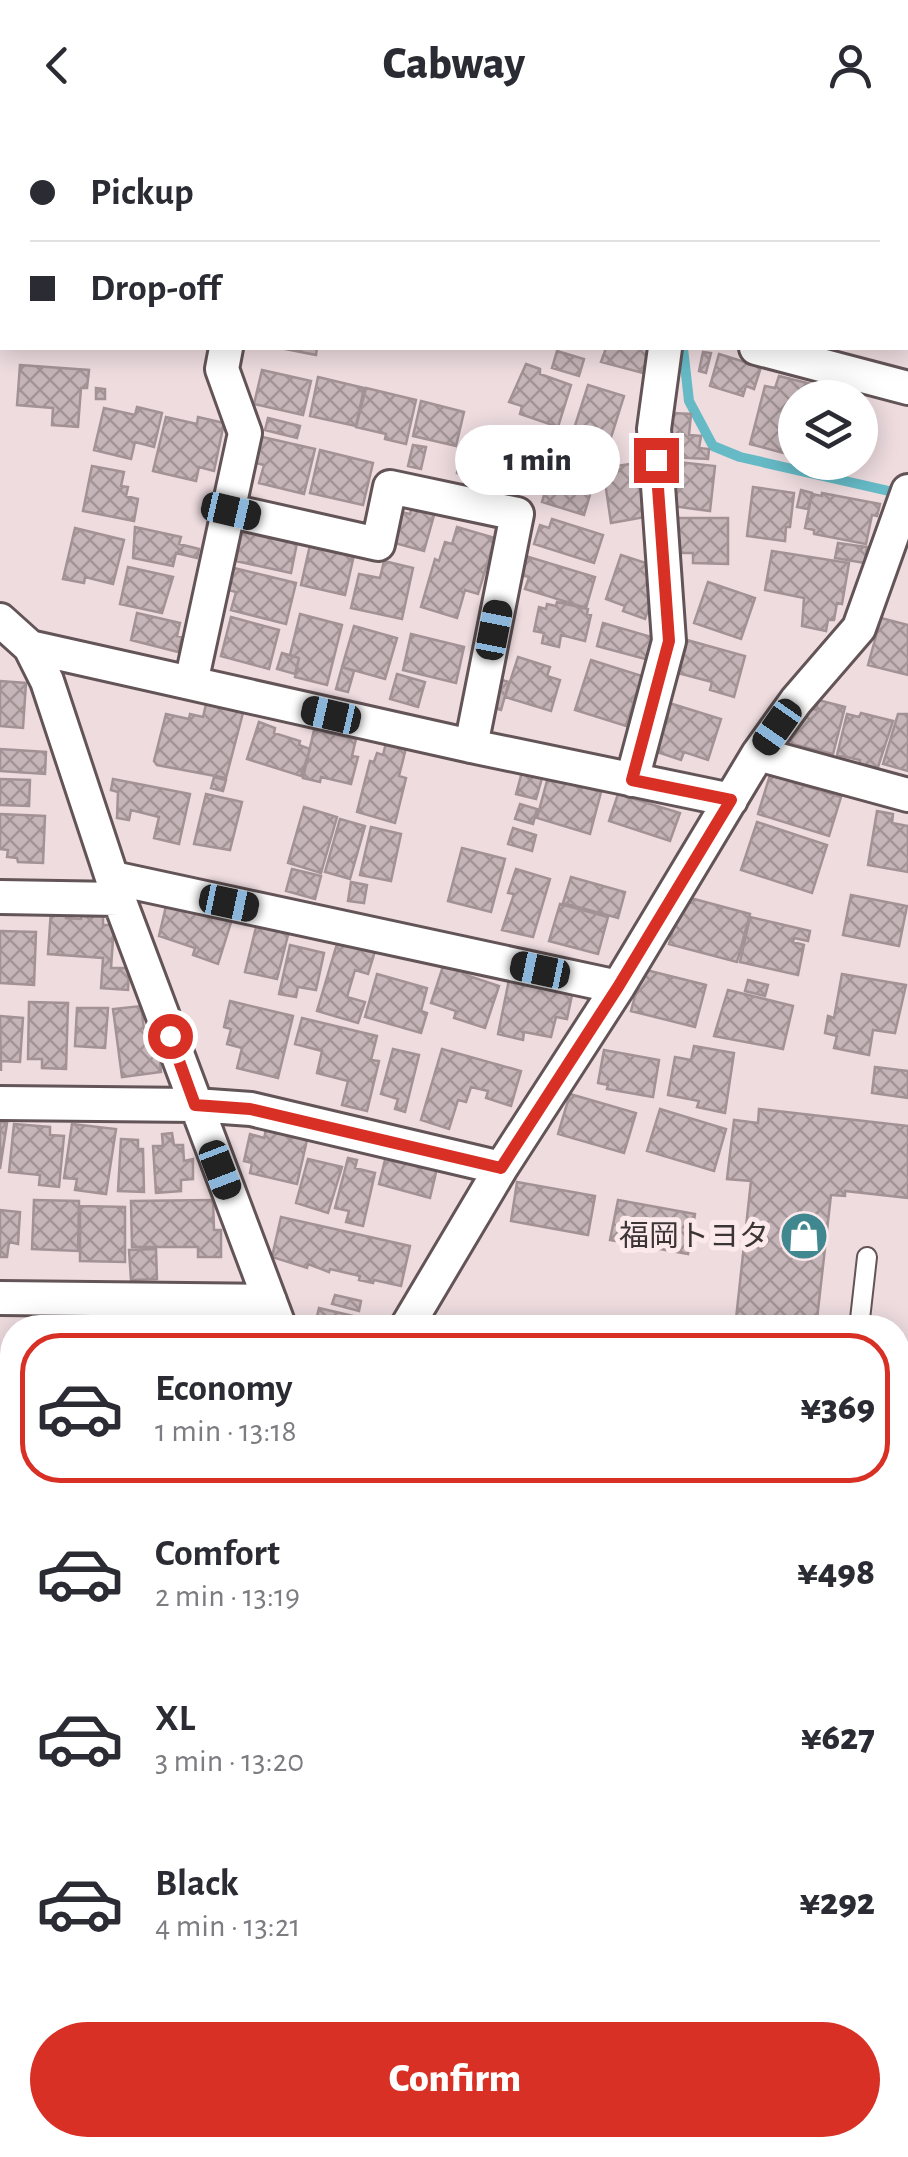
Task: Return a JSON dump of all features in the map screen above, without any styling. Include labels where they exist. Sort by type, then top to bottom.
[{"type":"street","points":[[0,254],[0,284]]},
{"type":"street","points":[[191,683],[245,434],[222,369],[226,350]]},
{"type":"street","points":[[632,780],[669,641],[654,429],[665,350]]},
{"type":"street","points":[[773,350],[908,388]]},
{"type":"street","points":[[231,511],[378,544],[390,487],[517,514],[471,746]]},
{"type":"street","points":[[414,1315],[758,754],[796,700],[859,628],[908,491]]},
{"type":"street","points":[[0,620],[30,647],[47,682],[116,888],[275,1314],[0,1298]]},
{"type":"street","points":[[30,647],[731,800]]},
{"type":"street","points":[[758,754],[908,795]]},
{"type":"street","points":[[0,897],[116,888],[618,987]]},
{"type":"street","points":[[0,1103],[250,1109],[501,1168]]},
{"type":"lane","points":[[860,1315],[867,1257]]},
{"type":"building","points":[[290,350],[317,350],[316,355]]},
{"type":"building","points":[[605,350],[649,350],[643,373],[601,362]]},
{"type":"building","points":[[557,351],[584,359],[579,376],[552,368]]},
{"type":"building","points":[[703,352],[711,353],[706,373],[699,371]]},
{"type":"building","points":[[719,354],[761,367],[754,389],[746,386],[743,396],[710,386]]},
{"type":"building","points":[[526,364],[540,369],[540,374],[571,385],[558,427],[520,414],[522,406],[509,402]]},
{"type":"building","points":[[20,365],[89,370],[87,388],[81,388],[78,427],[52,425],[53,408],[17,405]]},
{"type":"building","points":[[262,370],[311,381],[303,415],[254,404]]},
{"type":"building","points":[[779,376],[795,380],[778,380],[778,451],[750,444],[765,386],[775,388]]},
{"type":"building","points":[[318,377],[364,388],[356,426],[310,416]]},
{"type":"building","points":[[588,385],[624,396],[608,447],[572,435]]},
{"type":"building","points":[[96,388],[105,389],[105,399],[96,399]]},
{"type":"building","points":[[366,388],[416,400],[406,444],[385,439],[386,434],[356,427]]},
{"type":"building","points":[[421,401],[464,412],[456,446],[413,436]]},
{"type":"building","points":[[137,407],[162,413],[154,447],[135,442],[131,459],[94,450],[104,408],[135,415]]},
{"type":"building","points":[[672,413],[691,414],[689,435],[701,436],[699,448],[709,449],[708,459],[669,457]]},
{"type":"building","points":[[166,417],[197,424],[198,417],[224,423],[214,471],[199,467],[196,481],[153,471]]},
{"type":"building","points":[[268,418],[300,426],[297,438],[265,430]]},
{"type":"building","points":[[258,436],[315,449],[304,494],[259,483],[264,465],[252,462]]},
{"type":"building","points":[[532,439],[590,457],[584,478],[594,481],[584,515],[542,502],[550,475],[523,466]]},
{"type":"building","points":[[413,445],[426,447],[421,469],[408,466]]},
{"type":"building","points":[[466,447],[494,457],[486,482],[457,473]]},
{"type":"building","points":[[320,450],[373,463],[363,505],[310,493]]},
{"type":"building","points":[[678,462],[715,466],[710,511],[672,506]]},
{"type":"building","points":[[637,463],[645,517],[611,523],[603,468]]},
{"type":"building","points":[[92,466],[124,472],[121,486],[128,487],[126,496],[138,499],[134,521],[83,511]]},
{"type":"building","points":[[753,487],[794,493],[785,541],[747,536]]},
{"type":"building","points":[[801,490],[812,493],[808,509],[797,507]]},
{"type":"building","points":[[812,494],[880,504],[877,516],[872,515],[866,544],[814,534],[814,530],[805,528]]},
{"type":"building","points":[[413,502],[436,508],[424,551],[387,541],[396,511],[410,514]]},
{"type":"building","points":[[676,518],[728,518],[728,564],[693,563],[693,553],[676,553]]},
{"type":"building","points":[[552,519],[603,535],[594,563],[534,544],[540,525],[549,528]]},
{"type":"building","points":[[243,526],[298,538],[291,573],[236,561]]},
{"type":"building","points":[[135,527],[181,537],[179,544],[199,549],[197,558],[176,553],[173,566],[133,558]]},
{"type":"building","points":[[457,527],[495,538],[478,594],[465,590],[457,618],[421,607],[435,559],[439,561],[445,542],[452,544]]},
{"type":"building","points":[[75,528],[124,540],[113,584],[85,577],[84,583],[63,579]]},
{"type":"building","points":[[838,543],[867,547],[865,563],[835,558]]},
{"type":"building","points":[[310,545],[354,555],[345,595],[301,585]]},
{"type":"building","points":[[772,551],[849,563],[842,604],[837,603],[834,620],[828,620],[826,631],[802,626],[804,598],[765,590]]},
{"type":"building","points":[[522,555],[595,577],[586,608],[525,589],[529,577],[516,574]]},
{"type":"building","points":[[621,555],[652,565],[646,584],[656,587],[645,619],[606,599]]},
{"type":"building","points":[[384,561],[413,568],[402,619],[351,608],[359,574],[380,578]]},
{"type":"building","points":[[128,567],[173,577],[162,613],[120,604]]},
{"type":"building","points":[[234,568],[296,583],[286,624],[231,610],[236,592],[229,590]]},
{"type":"building","points":[[708,582],[755,598],[741,639],[694,623]]},
{"type":"building","points":[[557,602],[588,609],[587,614],[591,615],[585,641],[561,635],[559,647],[542,643],[544,633],[534,631],[539,607],[546,609],[547,604],[556,606]]},
{"type":"building","points":[[137,613],[180,623],[178,652],[131,640]]},
{"type":"building","points":[[300,614],[342,625],[327,685],[295,677],[299,658],[290,655]]},
{"type":"building","points":[[231,617],[279,630],[269,669],[221,656]]},
{"type":"building","points":[[881,618],[908,625],[908,675],[868,665]]},
{"type":"building","points":[[603,623],[655,638],[649,660],[597,646]]},
{"type":"building","points":[[354,626],[397,638],[385,679],[342,667]]},
{"type":"building","points":[[411,634],[464,647],[456,683],[403,670]]},
{"type":"building","points":[[687,640],[745,656],[734,697],[710,690],[712,682],[678,673]]},
{"type":"building","points":[[282,653],[299,658],[295,674],[277,669]]},
{"type":"building","points":[[518,657],[550,667],[547,676],[560,680],[551,711],[505,697]]},
{"type":"building","points":[[591,660],[642,676],[626,726],[575,710]]},
{"type":"building","points":[[342,667],[354,671],[348,692],[336,689]]},
{"type":"building","points":[[397,674],[425,682],[418,707],[390,699]]},
{"type":"building","points":[[495,678],[509,682],[501,710],[487,706]]},
{"type":"building","points":[[0,681],[26,683],[23,728],[0,726]]},
{"type":"building","points":[[207,700],[244,709],[226,778],[157,765],[154,761],[166,714],[189,719],[190,714],[203,717]]},
{"type":"building","points":[[818,700],[845,707],[833,754],[788,743],[794,720],[806,707],[816,710]]},
{"type":"building","points":[[666,702],[721,719],[708,760],[684,752],[681,760],[651,750]]},
{"type":"building","points":[[861,713],[893,721],[877,770],[859,765],[860,760],[837,755],[847,714],[859,717]]},
{"type":"building","points":[[898,714],[908,714],[908,771],[883,764]]},
{"type":"building","points":[[259,722],[310,749],[301,776],[247,759]]},
{"type":"building","points":[[314,730],[356,739],[352,756],[358,757],[351,784],[321,777],[320,782],[303,778]]},
{"type":"building","points":[[386,743],[406,748],[399,776],[406,778],[395,823],[357,812],[370,761],[374,762],[377,753],[383,755]]},
{"type":"building","points":[[0,749],[46,752],[45,774],[0,771]]},
{"type":"building","points":[[522,772],[542,778],[536,799],[516,794]]},
{"type":"building","points":[[770,775],[841,797],[829,836],[758,814]]},
{"type":"building","points":[[214,777],[226,780],[223,791],[211,788]]},
{"type":"building","points":[[548,777],[601,792],[590,834],[537,818]]},
{"type":"building","points":[[0,779],[30,780],[29,806],[0,805]]},
{"type":"building","points":[[113,779],[190,794],[179,844],[154,838],[159,817],[131,810],[129,820],[117,818],[118,792],[111,790]]},
{"type":"building","points":[[206,794],[242,802],[230,850],[194,844]]},
{"type":"building","points":[[618,794],[680,813],[670,841],[609,821]]},
{"type":"building","points":[[520,804],[537,809],[533,824],[515,819]]},
{"type":"building","points":[[304,807],[337,817],[321,873],[288,863]]},
{"type":"building","points":[[877,811],[893,814],[892,823],[908,826],[908,872],[868,865]]},
{"type":"building","points":[[0,814],[45,816],[43,863],[18,862],[17,858],[7,857],[8,850],[0,849]]},
{"type":"building","points":[[340,819],[365,826],[350,879],[325,872]]},
{"type":"building","points":[[757,822],[827,845],[812,893],[741,870]]},
{"type":"building","points":[[371,827],[401,834],[391,881],[360,875]]},
{"type":"building","points":[[513,828],[536,835],[532,851],[508,844]]},
{"type":"building","points":[[462,848],[505,859],[491,912],[448,901]]},
{"type":"building","points":[[292,869],[321,876],[315,899],[286,891]]},
{"type":"building","points":[[516,869],[550,879],[533,937],[502,930],[514,894],[508,893]]},
{"type":"building","points":[[571,877],[625,892],[618,918],[563,903]]},
{"type":"building","points":[[351,882],[367,885],[364,903],[348,901]]},
{"type":"building","points":[[851,895],[907,906],[899,946],[843,935]]},
{"type":"building","points":[[694,899],[750,914],[737,962],[669,944],[681,900],[693,903]]},
{"type":"building","points":[[178,902],[232,919],[218,964],[193,955],[195,948],[159,936],[166,906],[175,909]]},
{"type":"building","points":[[560,904],[608,917],[598,954],[549,941]]},
{"type":"building","points":[[51,910],[67,911],[66,918],[81,919],[81,912],[103,914],[103,925],[114,925],[111,968],[129,968],[128,990],[101,988],[103,958],[48,954]]},
{"type":"building","points":[[750,917],[810,931],[808,941],[794,938],[793,942],[804,945],[798,975],[740,962]]},
{"type":"building","points":[[258,919],[290,927],[277,979],[245,972]]},
{"type":"building","points":[[0,931],[36,932],[34,985],[0,983]]},
{"type":"building","points":[[339,937],[376,948],[368,974],[355,970],[347,997],[365,1002],[358,1023],[317,1011]]},
{"type":"building","points":[[290,945],[324,953],[316,990],[298,987],[296,997],[279,994]]},
{"type":"building","points":[[445,960],[465,967],[463,974],[499,986],[485,1028],[454,1018],[456,1011],[431,1003]]},
{"type":"building","points":[[642,969],[706,985],[695,1027],[631,1011]]},
{"type":"building","points":[[377,974],[427,988],[421,1011],[427,1013],[421,1033],[365,1017]]},
{"type":"building","points":[[842,974],[906,985],[895,1033],[873,1030],[869,1055],[834,1048],[837,1036],[825,1033],[828,1016],[834,1018]]},
{"type":"building","points":[[510,975],[522,977],[521,984],[572,995],[567,1019],[556,1017],[551,1037],[524,1032],[523,1040],[498,1034]]},
{"type":"building","points":[[748,980],[768,985],[765,996],[745,991]]},
{"type":"building","points":[[728,990],[793,1006],[783,1049],[714,1036]]},
{"type":"building","points":[[230,1001],[293,1016],[278,1078],[237,1068],[242,1048],[227,1044],[231,1029],[224,1027]]},
{"type":"building","points":[[29,1002],[68,1003],[66,1069],[42,1068],[42,1059],[28,1059]]},
{"type":"building","points":[[141,1006],[144,1029],[150,1028],[153,1050],[159,1050],[161,1072],[122,1077],[113,1009]]},
{"type":"building","points":[[77,1008],[108,1008],[105,1048],[75,1046]]},
{"type":"building","points":[[0,1016],[23,1018],[20,1062],[1,1061],[1,1071]]},
{"type":"building","points":[[302,1018],[377,1036],[371,1060],[379,1061],[367,1111],[342,1105],[348,1081],[317,1073],[322,1051],[295,1044]]},
{"type":"building","points":[[694,1046],[734,1053],[725,1113],[697,1107],[699,1101],[668,1095],[675,1057],[691,1060]]},
{"type":"building","points":[[393,1049],[419,1055],[405,1112],[395,1109],[398,1099],[381,1094]]},
{"type":"building","points":[[442,1049],[521,1071],[511,1106],[486,1098],[488,1091],[471,1087],[466,1102],[458,1100],[449,1129],[421,1120]]},
{"type":"building","points":[[604,1050],[659,1060],[653,1097],[607,1089],[608,1085],[598,1083]]},
{"type":"building","points":[[875,1067],[908,1071],[908,1098],[872,1093]]},
{"type":"building","points":[[570,1094],[636,1113],[624,1153],[558,1134]]},
{"type":"building","points":[[660,1109],[726,1129],[714,1171],[647,1151]]},
{"type":"building","points":[[759,1109],[908,1126],[908,1198],[845,1191],[845,1196],[831,1195],[817,1315],[736,1315],[751,1181],[727,1179],[734,1120],[758,1123]]},
{"type":"building","points":[[0,1122],[7,1123],[0,1169]]},
{"type":"building","points":[[14,1124],[50,1127],[50,1135],[64,1136],[59,1187],[39,1185],[40,1175],[9,1172]]},
{"type":"building","points":[[72,1124],[116,1129],[106,1194],[75,1190],[77,1179],[64,1178]]},
{"type":"building","points":[[266,1130],[307,1140],[297,1184],[250,1173],[252,1163],[244,1161],[250,1134],[264,1138]]},
{"type":"building","points":[[172,1133],[174,1145],[183,1145],[184,1161],[193,1159],[193,1179],[181,1180],[181,1191],[156,1193],[153,1146],[163,1146],[162,1134]]},
{"type":"building","points":[[121,1139],[138,1140],[138,1149],[143,1149],[144,1192],[118,1191]]},
{"type":"building","points":[[387,1152],[438,1164],[430,1198],[379,1184]]},
{"type":"building","points":[[348,1158],[357,1160],[355,1168],[375,1173],[363,1226],[346,1222],[349,1211],[335,1208]]},
{"type":"building","points":[[308,1159],[342,1167],[328,1213],[296,1203]]},
{"type":"building","points":[[517,1182],[595,1196],[588,1235],[511,1221]]},
{"type":"building","points":[[34,1200],[79,1201],[78,1251],[32,1249]]},
{"type":"building","points":[[213,1200],[214,1230],[221,1230],[221,1257],[198,1257],[198,1247],[132,1247],[131,1201]]},
{"type":"building","points":[[618,1200],[695,1214],[688,1254],[610,1240]]},
{"type":"building","points":[[80,1206],[125,1207],[125,1262],[80,1261]]},
{"type":"building","points":[[0,1210],[20,1212],[18,1244],[9,1242],[7,1257],[0,1257]]},
{"type":"building","points":[[281,1217],[410,1246],[401,1286],[359,1280],[360,1276],[330,1269],[329,1272],[308,1264],[307,1268],[272,1257]]},
{"type":"building","points":[[156,1249],[157,1279],[131,1280],[129,1250]]},
{"type":"building","points":[[335,1295],[361,1301],[359,1311],[332,1304]]},
{"type":"building","points":[[319,1308],[349,1315],[317,1315]]},
{"type":"waterway","points":[[683,350],[689,401],[713,446],[740,457],[902,494]]},
{"type":"place","name":"福岡トヨタ","points":[[804,1236]]},
{"type":"route","points":[[170,1036],[195,1105],[250,1109],[501,1168],[618,987],[731,800],[632,780],[669,641],[656,460]]}]
